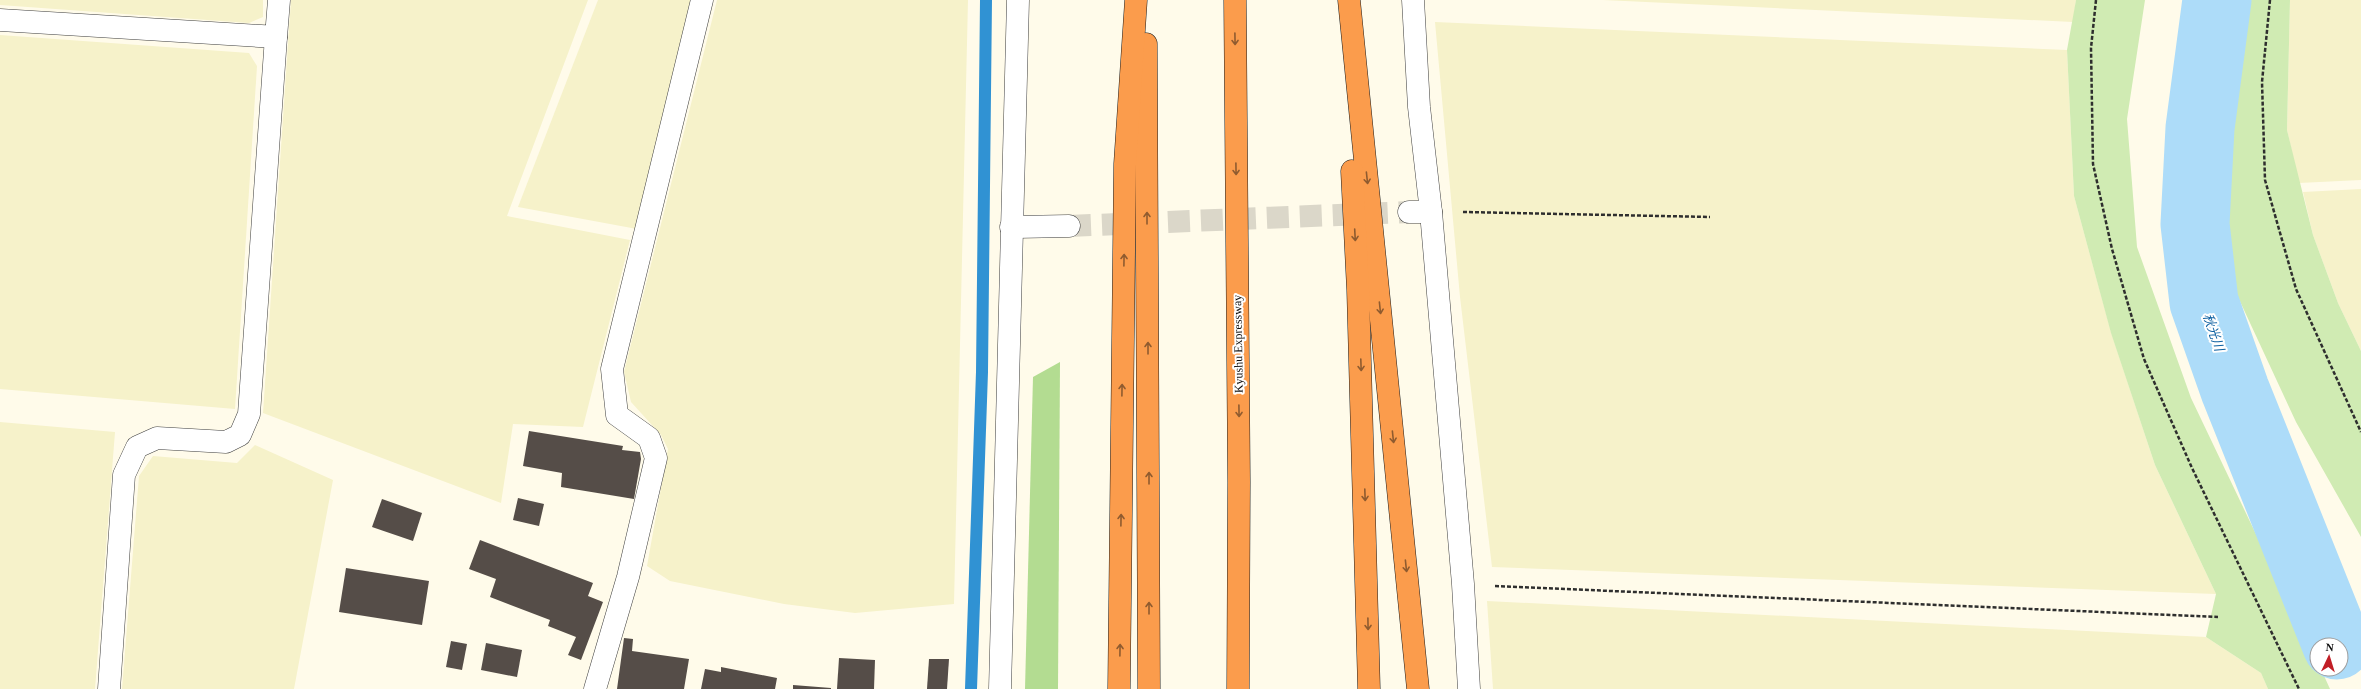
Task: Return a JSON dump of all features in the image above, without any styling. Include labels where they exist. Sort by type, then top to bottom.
[{"type":"highway","points":[[1119,689],[1125,164],[1136,0]]},
{"type":"highway","points":[[1146,0],[1149,689]]},
{"type":"highway","name":"Kyushu Expressway","points":[[1235,0],[1239,482],[1238,689]]},
{"type":"highway","points":[[1343,0],[1359,297],[1369,689]]},
{"type":"highway","points":[[1349,0],[1418,689]]},
{"type":"highway","points":[[1239,482],[1252,689]]},
{"type":"street","points":[[109,689],[124,475],[137,447],[157,438],[226,442],[240,435],[249,414],[279,0]]},
{"type":"street","points":[[596,689],[628,577],[656,458],[649,438],[617,415],[612,369],[702,0]]},
{"type":"street","points":[[1000,689],[1018,0]]},
{"type":"street","points":[[1413,0],[1419,107],[1420,212],[1463,584],[1469,689]]},
{"type":"street","points":[[0,20],[276,37]]},
{"type":"street","points":[[1011,227],[1069,226]]},
{"type":"path","points":[[2096,0],[2091,48],[2093,164],[2112,249],[2144,359],[2192,468],[2299,689]]},
{"type":"path","points":[[2270,0],[2262,82],[2265,180],[2296,289],[2361,432]]},
{"type":"path","points":[[1420,212],[1710,217]]},
{"type":"path","points":[[1463,584],[2218,617]]},
{"type":"shaded area","points":[[0,0],[263,0],[263,17],[249,23],[0,5]]},
{"type":"shaded area","points":[[291,0],[588,0],[507,216],[630,240],[583,427],[513,424],[501,503],[263,413]]},
{"type":"shaded area","points":[[598,0],[692,0],[637,229],[518,207]]},
{"type":"shaded area","points":[[717,0],[968,0],[954,604],[855,613],[784,604],[670,581],[647,566],[668,449],[661,435],[631,402],[624,372]]},
{"type":"shaded area","points":[[1603,0],[2076,0],[2073,22]]},
{"type":"shaded area","points":[[2290,0],[2361,0],[2361,180],[2299,183],[2287,130]]},
{"type":"shaded area","points":[[1435,22],[2067,50],[2074,196],[2111,332],[2155,465],[2216,594],[1492,567],[1460,297]]},
{"type":"shaded area","points":[[0,35],[249,53],[257,66],[235,409],[0,389]]},
{"type":"shaded area","points":[[2361,189],[2361,351],[2338,303],[2313,235],[2303,192]]},
{"type":"shaded area","points":[[0,422],[115,432],[95,689],[0,689]]},
{"type":"shaded area","points":[[255,445],[333,480],[294,689],[122,689],[139,476],[153,456],[237,463]]},
{"type":"shaded area","points":[[1487,601],[2206,637],[2261,673],[2268,689],[1493,689]]},
{"type":"green space","points":[[2076,0],[2145,0],[2127,119],[2137,247],[2191,398],[2309,645],[2309,677],[2325,677],[2330,689],[2268,689],[2261,673],[2206,637],[2216,594],[2155,465],[2111,333],[2074,196],[2067,50]]},
{"type":"green space","points":[[2241,0],[2290,0],[2287,130],[2313,235],[2338,303],[2361,351],[2361,537],[2296,422],[2231,282],[2218,135]]},
{"type":"green space","points":[[1060,362],[1058,689],[1025,689],[1033,377]]},
{"type":"building","points":[[529,431],[623,446],[622,450],[640,452],[641,459],[634,499],[561,487],[562,473],[523,466]]},
{"type":"building","points":[[518,498],[544,504],[539,526],[513,520]]},
{"type":"building","points":[[382,499],[422,513],[413,541],[372,527]]},
{"type":"building","points":[[480,540],[593,583],[588,596],[603,602],[581,660],[568,655],[576,637],[548,626],[550,620],[490,597],[496,579],[469,569]]},
{"type":"building","points":[[346,568],[429,581],[422,625],[339,612]]},
{"type":"building","points":[[624,638],[633,639],[632,651],[689,659],[684,689],[617,689]]},
{"type":"building","points":[[451,641],[467,644],[462,670],[446,667]]},
{"type":"building","points":[[486,643],[522,650],[517,677],[481,670]]},
{"type":"building","points":[[839,658],[875,660],[874,689],[837,689]]},
{"type":"building","points":[[929,659],[949,659],[947,689],[927,689]]},
{"type":"building","points":[[721,667],[777,678],[775,689],[701,689],[705,669],[721,672]]},
{"type":"building","points":[[793,685],[831,688],[831,689],[793,689]]},
{"type":"waterway","points":[[971,689],[982,372],[986,0]]},
{"type":"waterway","name":"秋光川","points":[[2217,0],[2200,128],[2195,224],[2204,302],[2235,390],[2334,637]]},
{"type":"tunnel","points":[[1069,226],[1409,212]]}]
